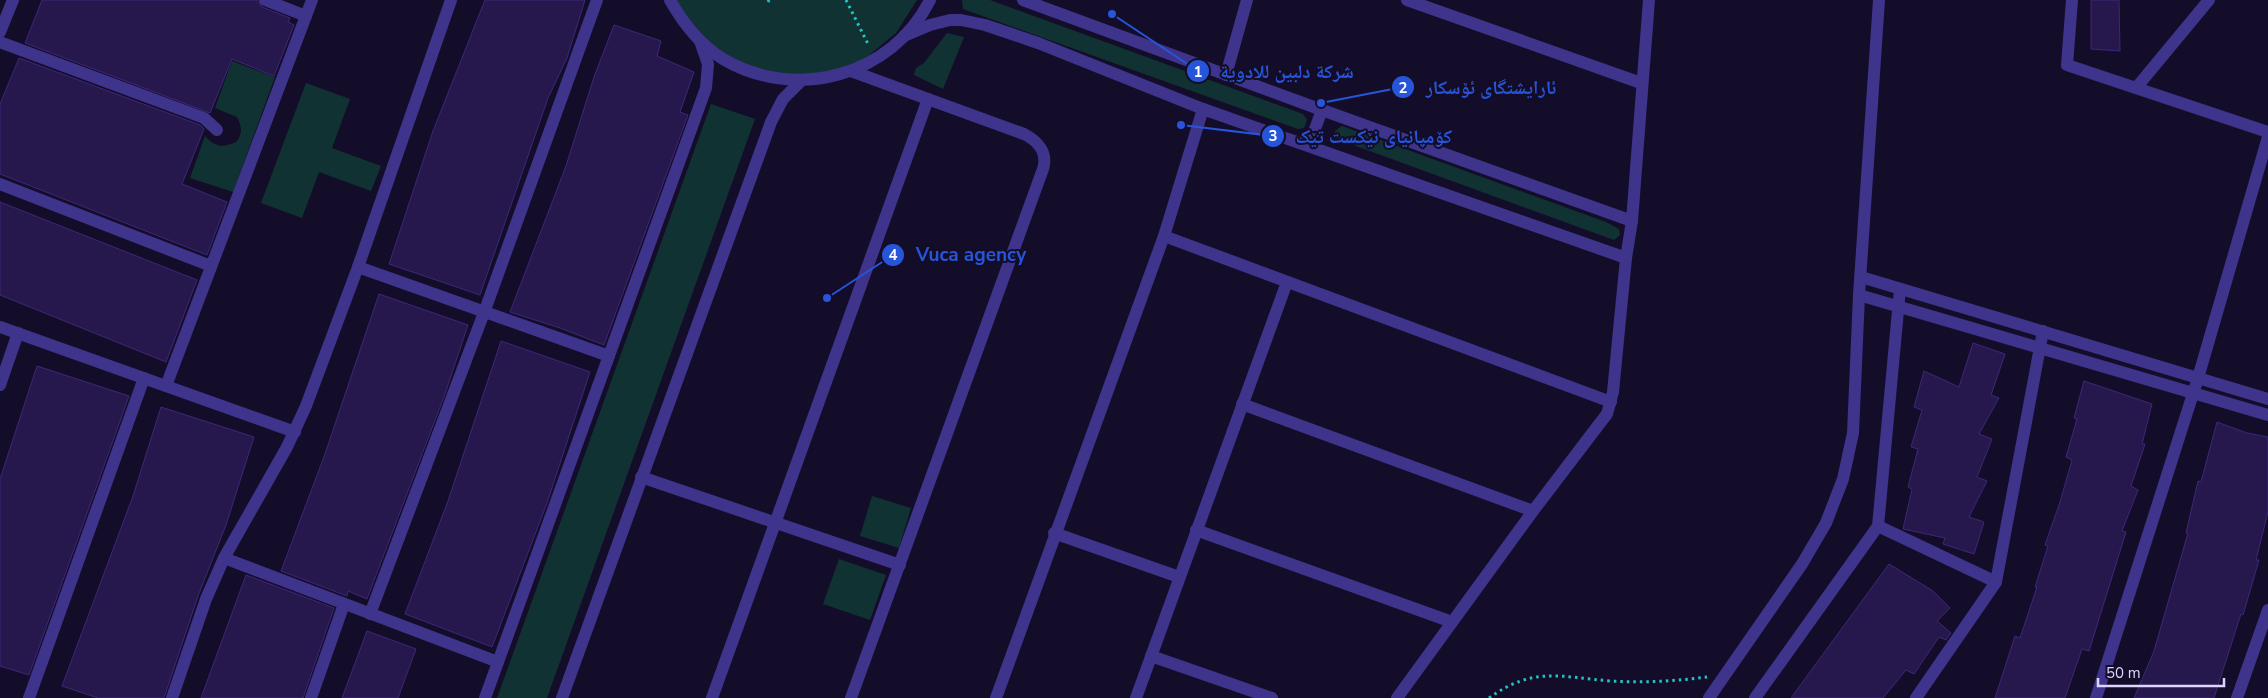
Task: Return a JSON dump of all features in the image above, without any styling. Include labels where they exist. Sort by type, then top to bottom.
[{"type":"street","points":[[0,32],[13,0]]},
{"type":"street","points":[[265,0],[306,16]]},
{"type":"street","points":[[166,386],[312,0]]},
{"type":"street","points":[[172,698],[206,599],[224,558],[295,432],[358,266],[451,0]]},
{"type":"street","points":[[370,614],[485,310],[597,0]]},
{"type":"street","points":[[670,0],[681,19],[700,41],[722,58],[747,71],[774,78],[801,81],[835,76],[851,71],[888,51],[916,22],[930,0]]},
{"type":"street","points":[[1023,0],[1632,221]]},
{"type":"street","points":[[1226,75],[1247,0]]},
{"type":"street","points":[[1407,0],[1641,83]]},
{"type":"street","points":[[1398,698],[1452,622],[1607,414],[1611,402],[1626,258],[1632,221],[1641,83],[1649,0]]},
{"type":"street","points":[[1709,698],[1802,564],[1826,523],[1844,479],[1853,433],[1859,295],[1879,0]]},
{"type":"street","points":[[2072,0],[2067,65],[2268,132]]},
{"type":"street","points":[[2136,88],[2209,0]]},
{"type":"street","points":[[904,36],[924,27],[950,20],[961,20],[985,25],[1038,43],[1203,109],[1626,258]]},
{"type":"street","points":[[486,698],[706,88],[708,64],[700,41]]},
{"type":"street","points":[[0,42],[204,118],[217,130]]},
{"type":"street","points":[[851,71],[1030,137],[1042,150],[1044,165],[851,698]]},
{"type":"street","points":[[562,698],[776,110],[783,99],[801,81]]},
{"type":"street","points":[[712,698],[928,99]]},
{"type":"street","points":[[996,698],[1054,534],[1164,236],[1203,109]]},
{"type":"street","points":[[1309,146],[1322,110]]},
{"type":"street","points":[[2096,698],[2198,378],[2268,137]]},
{"type":"street","points":[[0,184],[212,266]]},
{"type":"street","points":[[1164,236],[1611,402]]},
{"type":"street","points":[[358,266],[609,356]]},
{"type":"street","points":[[1861,277],[2268,399]]},
{"type":"street","points":[[1136,698],[1287,282]]},
{"type":"street","points":[[1755,698],[1878,526],[1900,288]]},
{"type":"street","points":[[1859,295],[2268,415]]},
{"type":"street","points":[[0,327],[295,432]]},
{"type":"street","points":[[1916,698],[1996,582],[2043,331]]},
{"type":"street","points":[[0,385],[18,334]]},
{"type":"street","points":[[29,698],[144,378]]},
{"type":"street","points":[[1242,404],[1534,511]]},
{"type":"street","points":[[642,477],[775,524],[900,565]]},
{"type":"street","points":[[1878,526],[1996,582]]},
{"type":"street","points":[[1196,530],[1452,622]]},
{"type":"street","points":[[1054,534],[1179,577]]},
{"type":"street","points":[[224,558],[498,662]]},
{"type":"street","points":[[311,698],[344,604]]},
{"type":"street","points":[[2236,698],[2268,610]]},
{"type":"street","points":[[1151,656],[1272,698]]},
{"type":"path","points":[[846,0],[867,40],[870,52],[877,45]]},
{"type":"path","points":[[1489,698],[1515,682],[1543,674],[1650,682],[1689,680],[1727,674]]},
{"type":"green space","points":[[674,0],[917,0],[896,33],[863,60],[821,76],[778,77],[736,64],[700,38]]},
{"type":"green space","points":[[962,0],[990,0],[1303,114],[1307,120],[1304,128],[1298,129],[963,9]]},
{"type":"green space","points":[[947,33],[964,37],[943,89],[914,75],[916,68],[924,63]]},
{"type":"green space","points":[[232,61],[275,77],[233,192],[190,178],[205,136],[215,144],[223,146],[236,142],[240,136],[241,127],[237,117],[215,108]]},
{"type":"green space","points":[[306,83],[350,99],[332,148],[381,166],[371,191],[319,172],[302,218],[261,203]]},
{"type":"green space","points":[[711,104],[755,119],[547,698],[497,698]]},
{"type":"green space","points":[[1342,126],[1606,222],[1619,229],[1620,235],[1614,240],[1334,138],[1336,131]]},
{"type":"green space","points":[[872,496],[911,508],[899,548],[860,536]]},
{"type":"green space","points":[[839,559],[886,575],[870,620],[823,604]]},
{"type":"building","points":[[42,0],[257,0],[262,7],[290,18],[288,22],[294,25],[274,76],[232,59],[210,113],[25,43]]},
{"type":"building","points":[[485,0],[585,0],[567,58],[548,98],[480,295],[389,264],[433,131]]},
{"type":"building","points":[[2091,0],[2119,0],[2120,51],[2091,49]]},
{"type":"building","points":[[614,25],[661,41],[657,56],[694,72],[680,112],[688,115],[604,345],[510,312],[566,166],[594,77]]},
{"type":"building","points":[[19,58],[200,125],[204,129],[182,184],[227,202],[207,255],[0,174],[0,104]]},
{"type":"building","points":[[0,202],[197,280],[166,362],[0,295]]},
{"type":"building","points":[[379,294],[468,325],[445,394],[367,599],[348,591],[347,596],[281,571],[325,454]]},
{"type":"building","points":[[501,341],[590,372],[547,503],[492,647],[405,614],[448,501]]},
{"type":"building","points":[[1973,343],[2005,354],[1991,395],[1999,398],[1979,434],[1992,439],[1977,477],[1987,481],[1969,517],[1984,522],[1974,554],[1943,544],[1945,538],[1903,529],[1912,489],[1908,487],[1918,449],[1911,447],[1922,410],[1914,407],[1924,371],[1959,387]]},
{"type":"building","points":[[37,366],[129,396],[29,675],[0,666],[0,479]]},
{"type":"building","points":[[2084,381],[2152,404],[2142,444],[2145,444],[2131,486],[2138,490],[2122,531],[2126,532],[2089,651],[2082,649],[2065,698],[1995,698],[2015,636],[2020,638],[2037,587],[2035,587],[2048,546],[2045,545],[2072,460],[2066,457],[2077,419],[2074,418]]},
{"type":"building","points":[[161,407],[254,437],[226,525],[198,596],[164,698],[98,698],[62,686],[133,496]]},
{"type":"building","points":[[2217,422],[2247,433],[2268,437],[2268,512],[2256,560],[2259,560],[2243,615],[2241,614],[2214,698],[2134,698],[2154,651],[2188,533],[2186,533],[2198,481],[2201,482]]},
{"type":"building","points":[[1889,564],[1933,591],[1950,608],[1937,621],[1951,633],[1946,640],[1939,637],[1914,674],[1906,670],[1883,698],[1791,698]]},
{"type":"building","points":[[246,575],[334,608],[303,698],[201,698]]},
{"type":"building","points":[[367,631],[416,649],[398,698],[342,698]]},
{"type":"place","name":"شركة دلبين للادوية","points":[[1112,14]]},
{"type":"place","name":"ئارایشتگای ئۆسکار","points":[[1321,103]]},
{"type":"place","name":"کۆمپانیای نێکست تێک","points":[[1181,125]]},
{"type":"place","name":"Vuca agency","points":[[827,298]]}]
